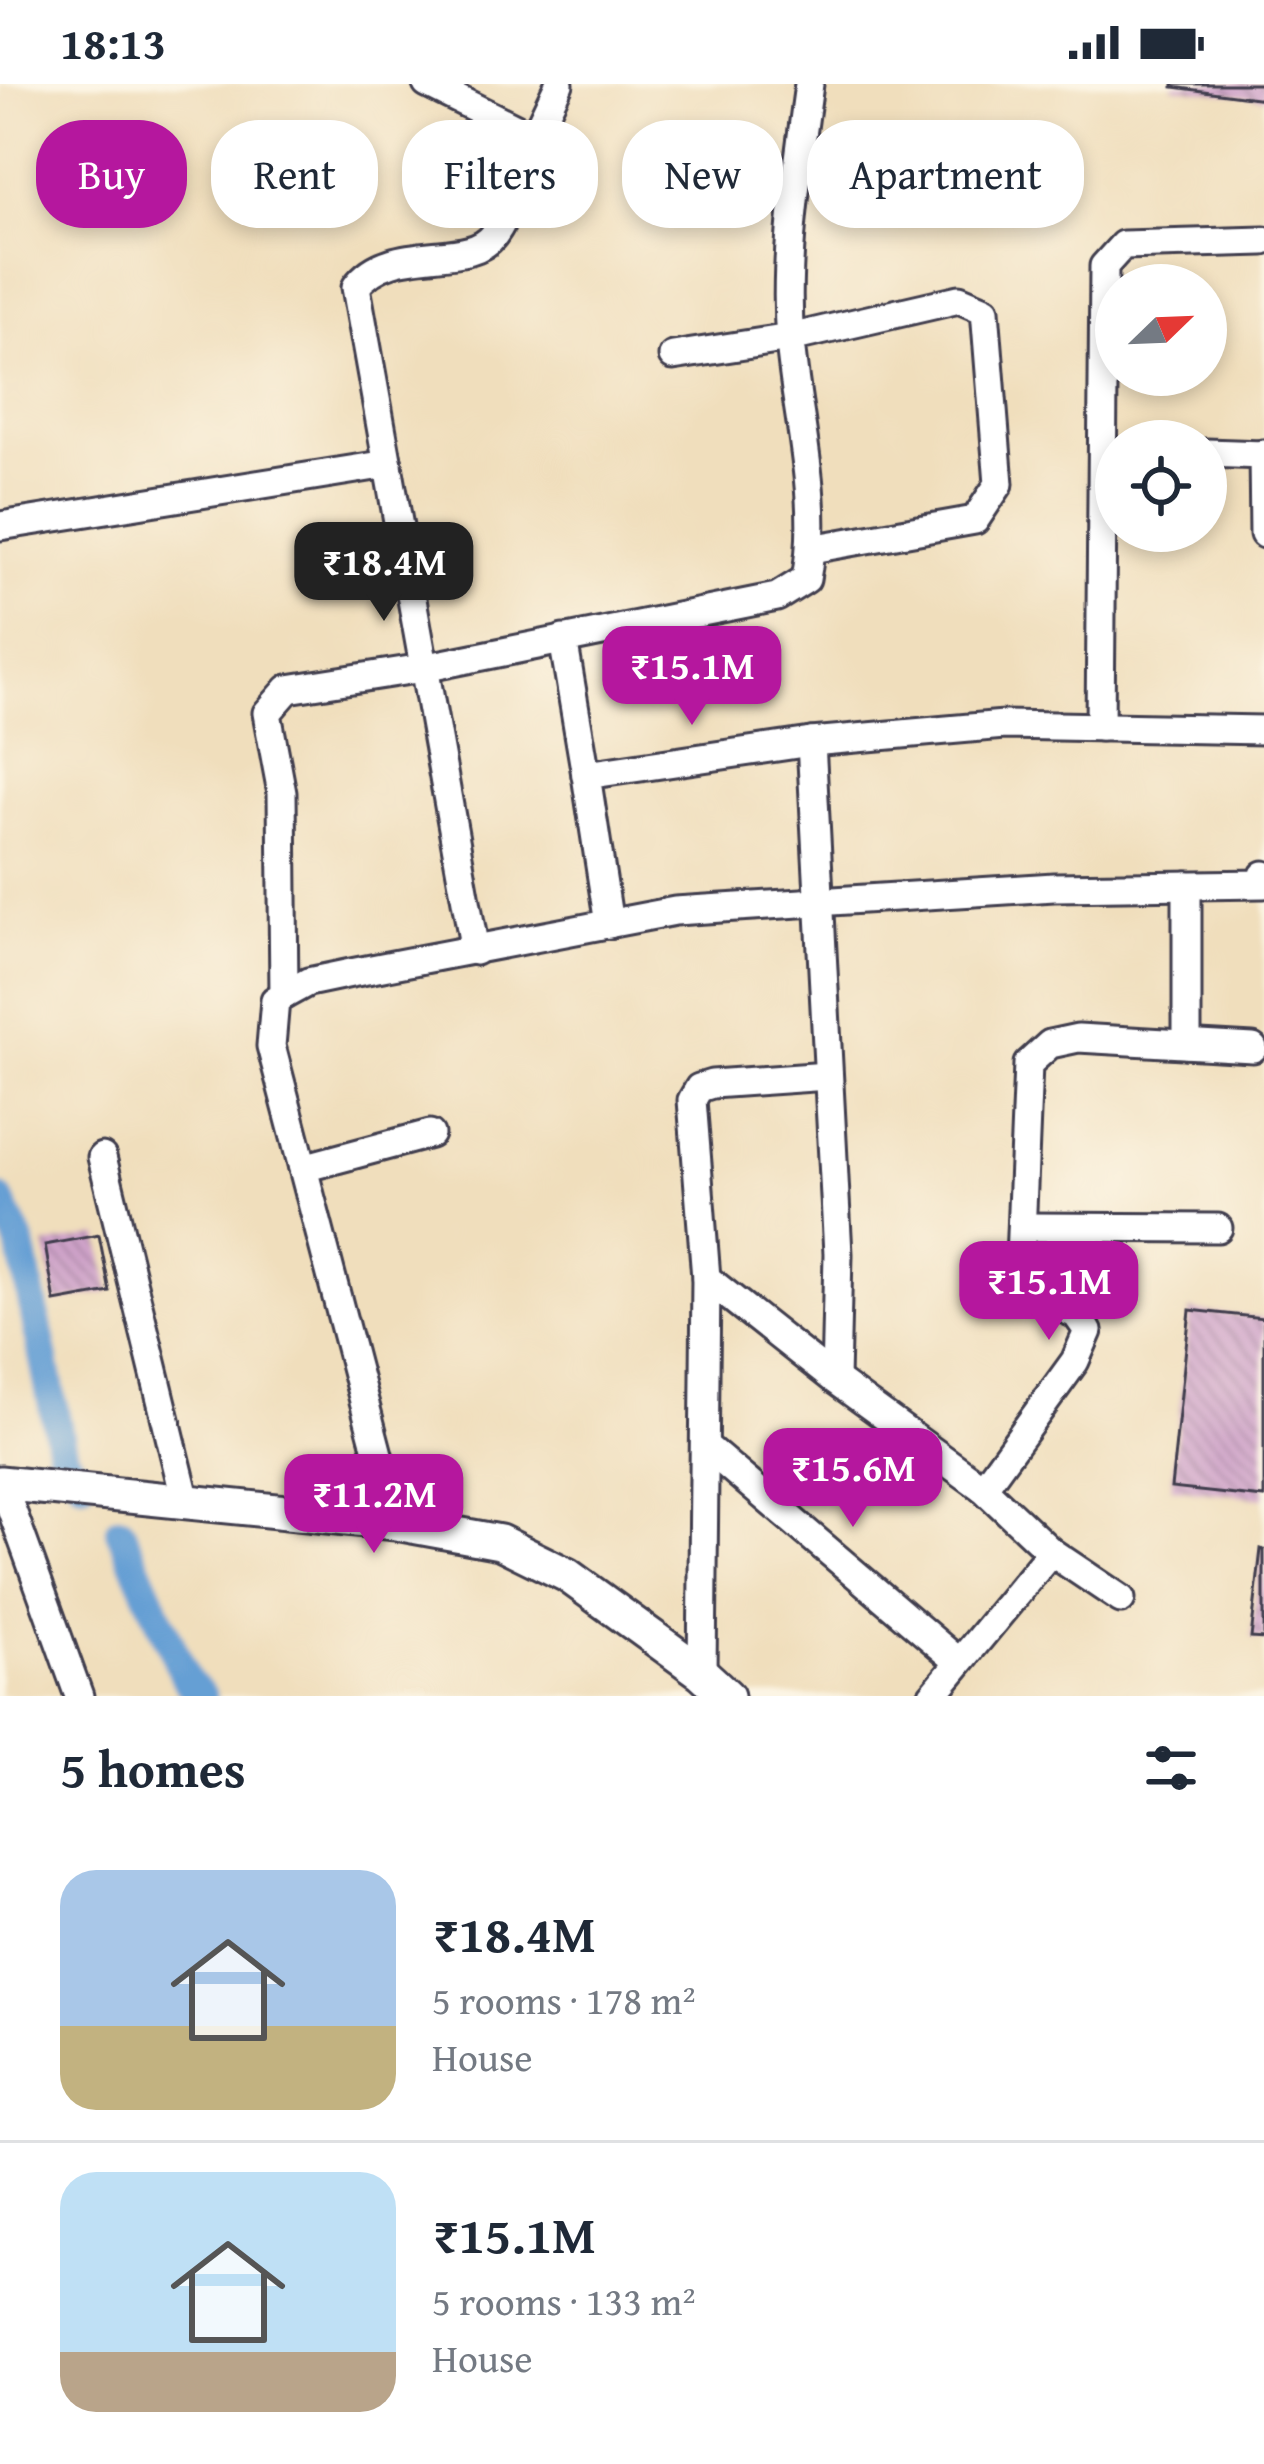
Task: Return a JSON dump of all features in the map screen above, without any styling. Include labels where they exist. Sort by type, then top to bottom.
[{"type":"street","points":[[427,84],[500,120]]},
{"type":"street","points":[[542,120],[560,84]]},
{"type":"street","points":[[284,995],[282,793],[267,713],[288,689],[423,668],[777,597],[806,580],[812,549],[808,470],[790,338],[793,205],[809,84]]},
{"type":"street","points":[[475,951],[356,287],[368,270],[384,264],[479,248],[497,228]]},
{"type":"street","points":[[1108,420],[1104,266],[1123,245],[1264,241]]},
{"type":"street","points":[[673,356],[790,338],[959,298],[986,310],[999,484],[987,507],[975,520],[812,549]]},
{"type":"street","points":[[1227,453],[1263,454],[1264,533]]},
{"type":"street","points":[[0,526],[388,464]]},
{"type":"street","points":[[1100,727],[1106,552]]},
{"type":"street","points":[[562,639],[609,924]]},
{"type":"street","points":[[586,776],[811,742],[1004,725],[1264,730]]},
{"type":"street","points":[[811,742],[838,1254],[835,1380]]},
{"type":"street","points":[[396,1523],[271,1046],[275,1000],[308,982],[675,911],[1054,887],[1264,884],[1264,875]]},
{"type":"street","points":[[1187,885],[1187,1044]]},
{"type":"street","points":[[983,1488],[1076,1360],[1088,1331],[1076,1314],[1022,1291],[1028,1064],[1050,1044],[1078,1038],[1253,1048]]},
{"type":"street","points":[[702,1673],[706,1278],[692,1100],[699,1088],[712,1084],[828,1076]]},
{"type":"street","points":[[303,1168],[430,1134]]},
{"type":"street","points":[[102,1157],[186,1502]]},
{"type":"street","points":[[1024,1227],[1218,1228]]},
{"type":"street","points":[[706,1278],[983,1488],[1051,1552],[1120,1599]]},
{"type":"street","points":[[706,1446],[959,1662]]},
{"type":"street","points":[[79,1696],[1,1483],[396,1523],[500,1542],[567,1575],[727,1696]]},
{"type":"street","points":[[932,1696],[1051,1552]]},
{"type":"building","points":[[1264,84],[1264,99],[1173,87]]},
{"type":"building","points":[[99,1235],[110,1292],[55,1302],[45,1245]]},
{"type":"building","points":[[1190,1310],[1264,1318],[1264,1498],[1171,1488]]},
{"type":"building","points":[[1264,1550],[1264,1639],[1251,1638]]},
{"type":"waterway","points":[[0,1200],[21,1244],[63,1456],[82,1481]]},
{"type":"waterway","points":[[120,1530],[187,1681],[202,1696]]}]
